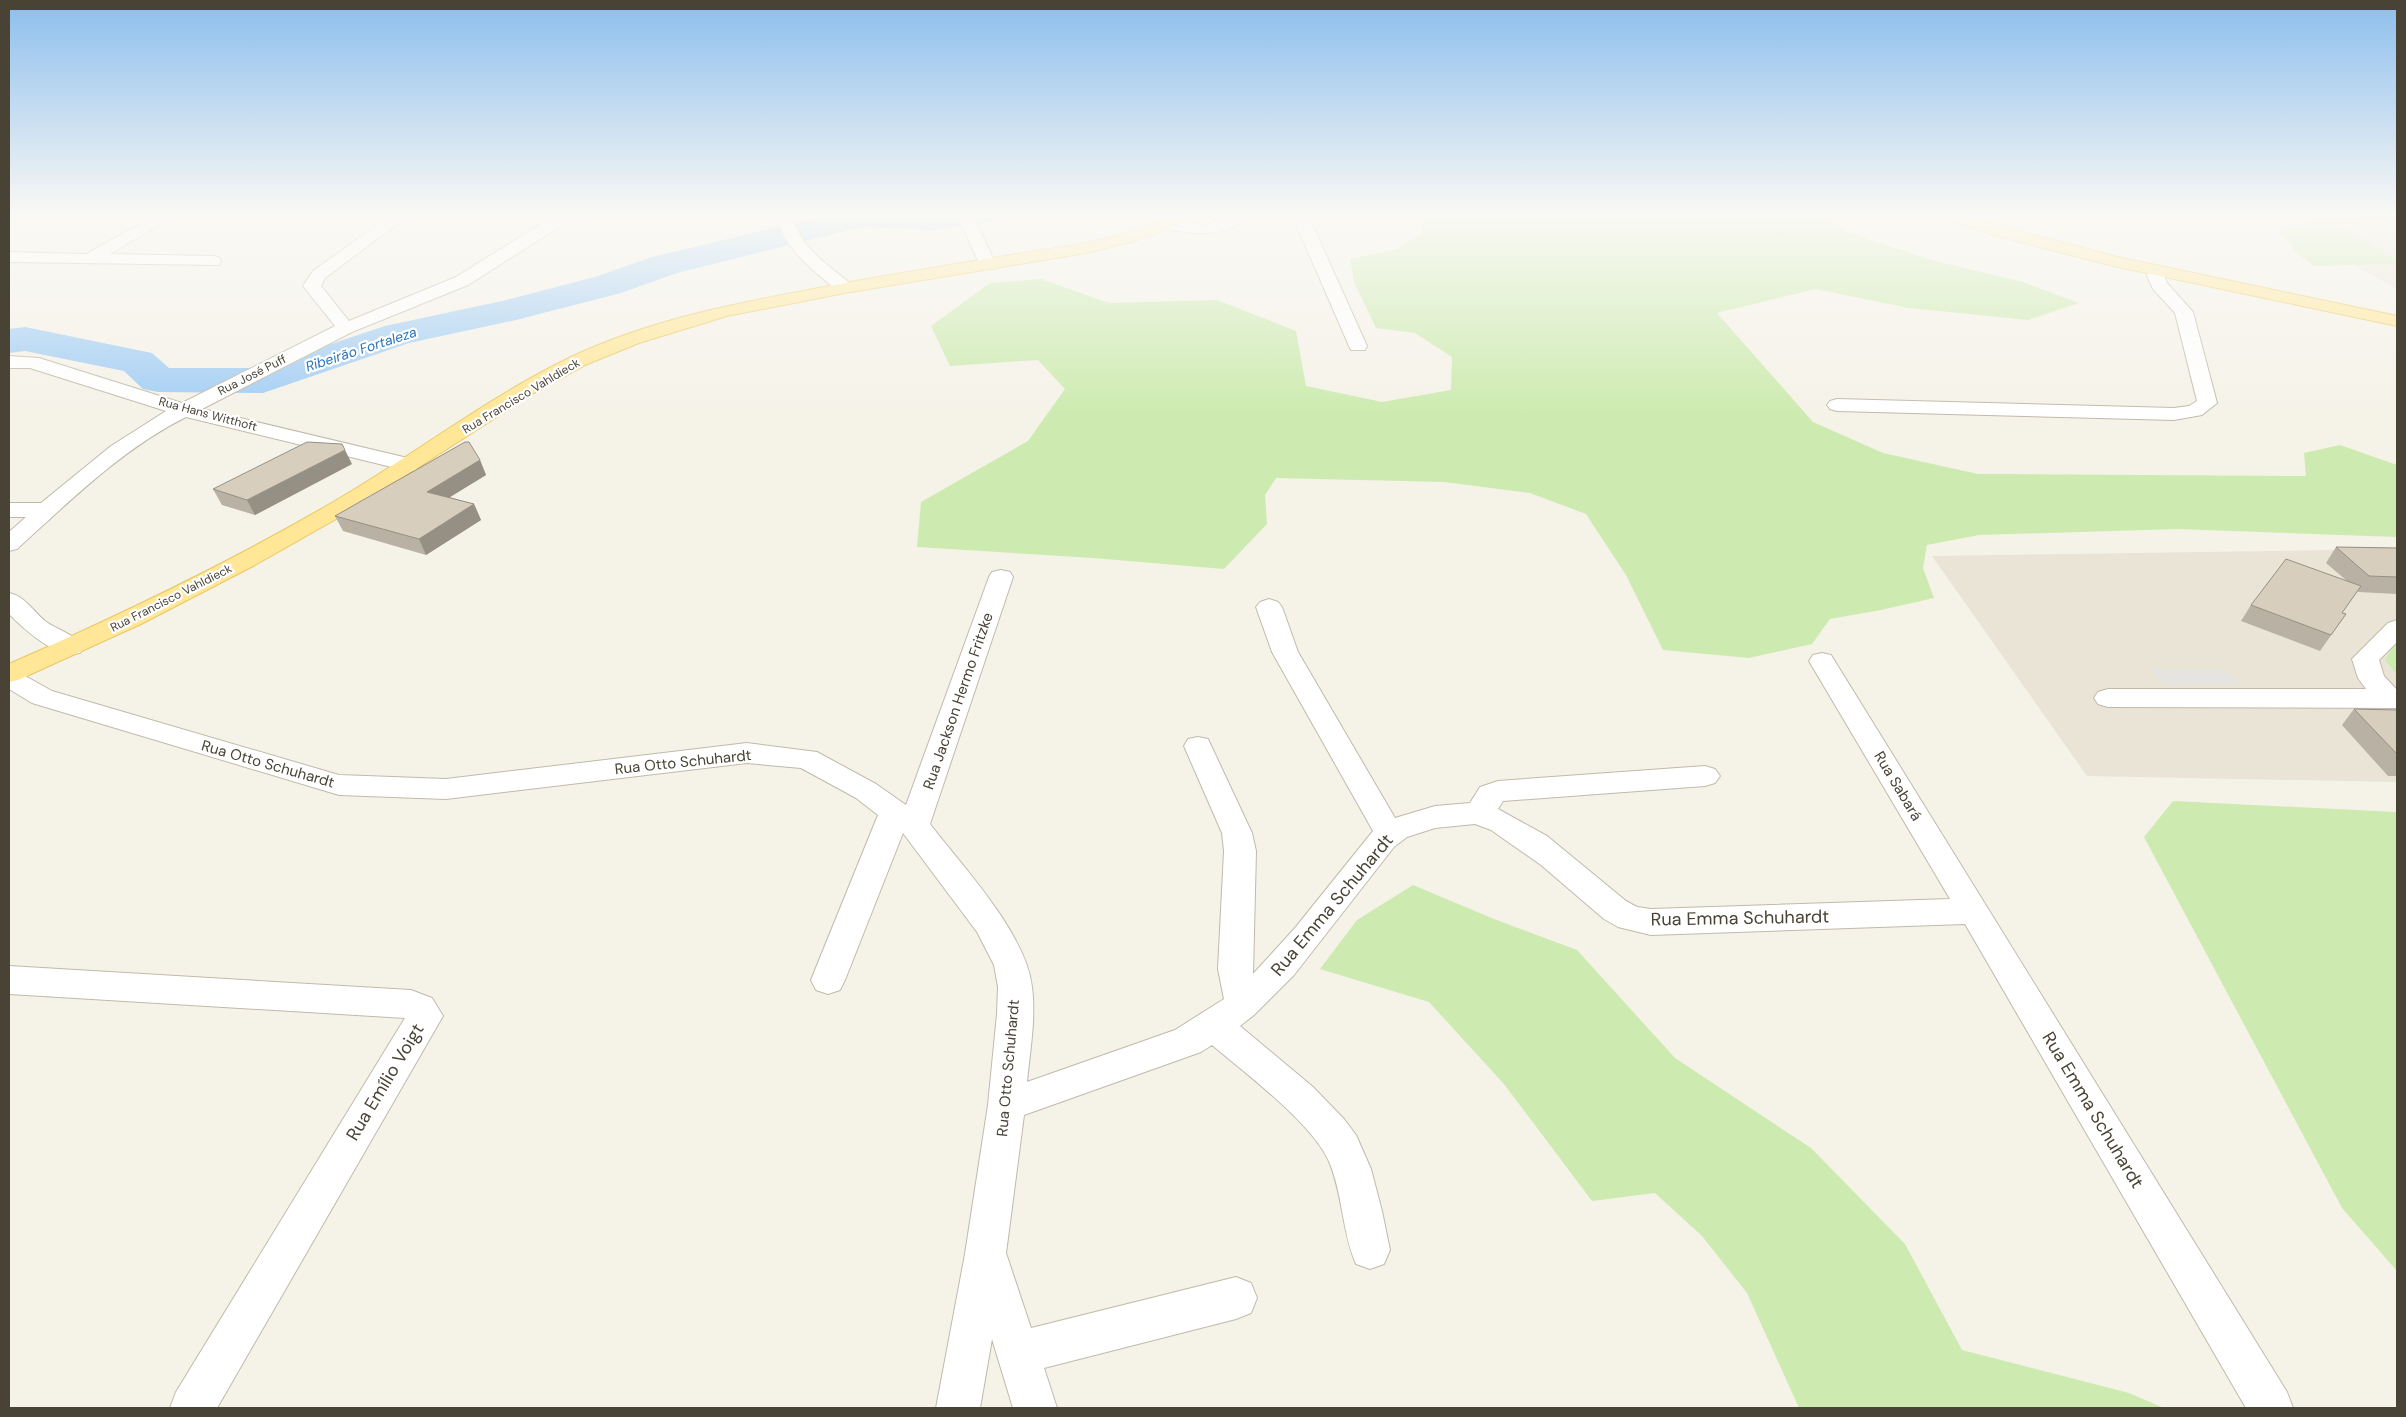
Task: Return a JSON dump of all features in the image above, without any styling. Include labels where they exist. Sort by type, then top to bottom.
[{"type":"main road","name":"Rua Francisco Vahldieck","points":[[9,674],[132,619],[247,560],[408,465],[578,360],[632,339],[724,311],[888,281]]},
{"type":"main road","points":[[2204,281],[2397,321]]},
{"type":"street","points":[[315,281],[312,286],[346,328]]},
{"type":"street","name":"Rua José Puff","points":[[9,544],[118,450],[183,410],[346,328],[397,309],[459,281]]},
{"type":"street","points":[[837,281],[845,288]]},
{"type":"street","points":[[1329,281],[1358,346]]},
{"type":"street","points":[[1837,405],[2174,414],[2195,411],[2207,403],[2184,312],[2158,281]]},
{"type":"street","name":"Rua Hans Witthoft","points":[[9,362],[32,362],[183,410],[408,465]]},
{"type":"street","points":[[9,510],[47,510]]},
{"type":"street","name":"Rua Jackson Hermo Fritzke","points":[[828,980],[904,818],[1001,577]]},
{"type":"street","points":[[9,600],[37,627],[71,647]]},
{"type":"street","points":[[1269,607],[1286,652],[1390,833]]},
{"type":"street","points":[[2393,698],[2371,678],[2365,659],[2397,628]]},
{"type":"street","name":"Rua Sabará","points":[[1822,661],[1974,912]]},
{"type":"street","name":"Rua Otto Schuhardt","points":[[9,678],[42,697],[339,786],[446,789],[554,778],[747,752],[807,759],[866,791],[904,818],[989,924],[1011,965],[1015,987],[1016,1014],[1007,1105],[986,1254],[1035,1408]]},
{"type":"street","points":[[2108,698],[2393,698]]},
{"type":"street","points":[[1198,746],[1237,833],[1240,851],[1235,969],[1228,1015],[1281,1082],[1325,1125],[1343,1148],[1354,1180],[1370,1250]]},
{"type":"street","points":[[1482,814],[1486,799],[1491,793],[1498,791],[1705,776]]},
{"type":"street","name":"Rua Emma Schuhardt","points":[[1007,1105],[1188,1041],[1228,1015],[1266,982],[1308,934],[1390,833],[1412,822],[1463,814],[1482,814],[1519,831],[1615,910],[1630,918],[1651,922],[1974,912],[2271,1408]]},
{"type":"street","name":"Rua Emílio Voigt","points":[[9,980],[411,1004],[420,1008],[424,1016],[192,1408]]},
{"type":"street","points":[[958,1408],[986,1254]]},
{"type":"street","points":[[1017,1353],[1236,1298]]},
{"type":"shaded area","points":[[2383,281],[2397,281],[2397,289]]},
{"type":"shaded area","points":[[2397,549],[2397,782],[2087,776],[1932,556]]},
{"type":"shaded area","points":[[2151,669],[2224,669],[2238,684],[2164,684]]},
{"type":"green space","points":[[1047,281],[1109,303],[1217,300],[1296,331],[1306,386],[1382,402],[1451,390],[1452,357],[1415,333],[1376,328],[1354,282],[2023,282],[2079,303],[2028,320],[1909,308],[1815,289],[1717,313],[1813,422],[1883,453],[1978,474],[2306,476],[2304,453],[2340,445],[2397,465],[2397,537],[2177,529],[1979,535],[1927,545],[1923,568],[1934,598],[1830,619],[1812,644],[1749,658],[1663,650],[1626,575],[1586,514],[1530,493],[1444,482],[1276,478],[1265,495],[1267,524],[1224,569],[1093,558],[917,547],[921,502],[1028,441],[1065,389],[1038,360],[950,366],[931,326],[990,283]]},
{"type":"green space","points":[[2397,639],[2397,675],[2385,660]]},
{"type":"green space","points":[[2173,801],[2397,812],[2397,1271],[2342,1208],[2144,837]]},
{"type":"green space","points":[[1413,885],[1494,919],[1577,950],[1675,1058],[1811,1148],[1905,1244],[1962,1350],[2129,1393],[2164,1408],[1799,1408],[1747,1293],[1702,1236],[1655,1193],[1592,1201],[1504,1084],[1429,1002],[1320,969],[1357,920]]},
{"type":"building","points":[[307,442],[342,444],[345,450],[247,500],[213,489]]},
{"type":"building","points":[[465,442],[469,442],[480,460],[427,492],[474,504],[419,539],[335,516]]},
{"type":"building","points":[[2336,547],[2397,548],[2397,577],[2369,576]]},
{"type":"building","points":[[2286,559],[2361,586],[2342,613],[2346,614],[2331,635],[2251,605]]},
{"type":"building","points":[[2354,709],[2397,710],[2397,754]]},
{"type":"waterway","name":"Ribeirão Fortaleza","points":[[9,341],[25,339],[138,362],[158,380],[263,381],[399,334],[503,312],[619,281]]}]
